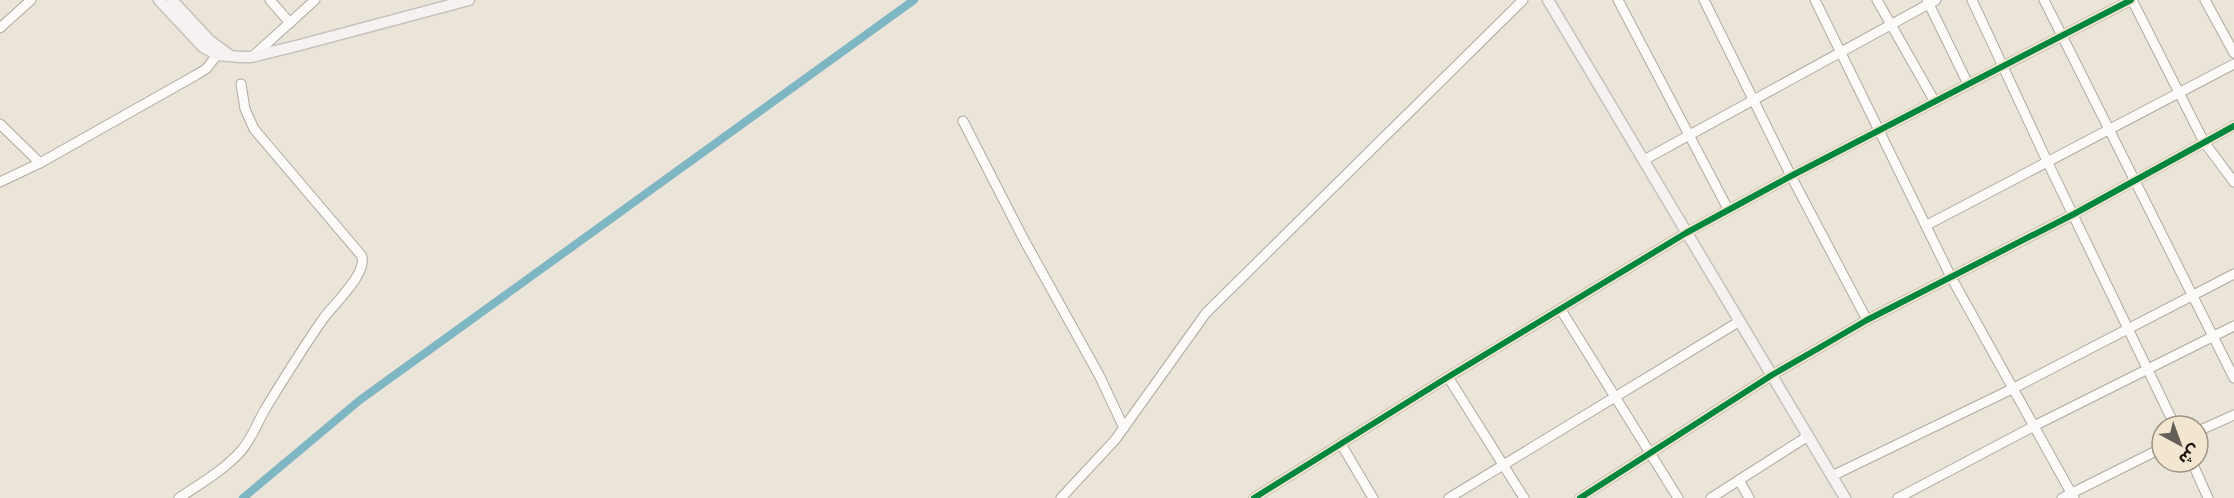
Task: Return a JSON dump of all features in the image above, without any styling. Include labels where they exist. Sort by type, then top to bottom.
[{"type":"main road","points":[[159,0],[203,47],[251,57],[469,0]]},
{"type":"main road","points":[[172,0],[223,53]]},
{"type":"main road","points":[[1548,0],[1844,498]]},
{"type":"street","points":[[0,28],[31,0]]},
{"type":"street","points":[[270,0],[290,23]]},
{"type":"street","points":[[251,57],[315,0]]},
{"type":"street","points":[[1061,498],[1124,428],[1178,355],[1206,312],[1523,0]]},
{"type":"street","points":[[1618,0],[1647,59],[1728,209]]},
{"type":"street","points":[[1704,0],[1791,176],[1867,320]]},
{"type":"street","points":[[1815,0],[1951,277],[2036,425],[2073,496]]},
{"type":"street","points":[[1877,0],[1935,102]]},
{"type":"street","points":[[1972,0],[2169,414]]},
{"type":"street","points":[[2044,0],[2234,378]]},
{"type":"street","points":[[1254,498],[1448,377],[1728,209],[2131,0],[2204,142],[2234,182]]},
{"type":"street","points":[[2205,0],[2234,53]]},
{"type":"street","points":[[1644,159],[1930,1],[1968,84]]},
{"type":"street","points":[[0,182],[40,163],[201,72],[223,53]]},
{"type":"street","points":[[1927,225],[2234,64]]},
{"type":"street","points":[[179,498],[226,466],[242,450],[304,347],[332,306],[358,277],[363,267],[364,260],[361,255],[254,129],[245,109],[241,84]]},
{"type":"street","points":[[963,121],[1023,238],[1099,375],[1124,428]]},
{"type":"street","points":[[0,124],[40,163]]},
{"type":"street","points":[[1580,498],[1772,375],[1867,320],[2074,214],[2234,126]]},
{"type":"street","points":[[1832,476],[2014,388],[2234,274]]},
{"type":"street","points":[[1561,310],[1678,498]]},
{"type":"street","points":[[1449,498],[1740,321]]},
{"type":"street","points":[[1899,498],[2036,425],[2234,326]]},
{"type":"street","points":[[1448,377],[1524,498]]},
{"type":"street","points":[[2210,426],[2234,415]]},
{"type":"street","points":[[1711,498],[1808,436]]},
{"type":"street","points":[[1341,444],[1373,498]]},
{"type":"street","points":[[2062,498],[2073,496],[2150,454]]},
{"type":"street","points":[[2197,474],[2208,498]]},
{"type":"street","points":[[1738,480],[1749,498]]},
{"type":"waterway","points":[[243,498],[360,400],[914,0]]},
{"type":"cycle path","points":[[1254,498],[1686,233],[2131,0]]},
{"type":"cycle path","points":[[1580,498],[1772,375],[1867,320],[2074,214],[2234,126]]}]
